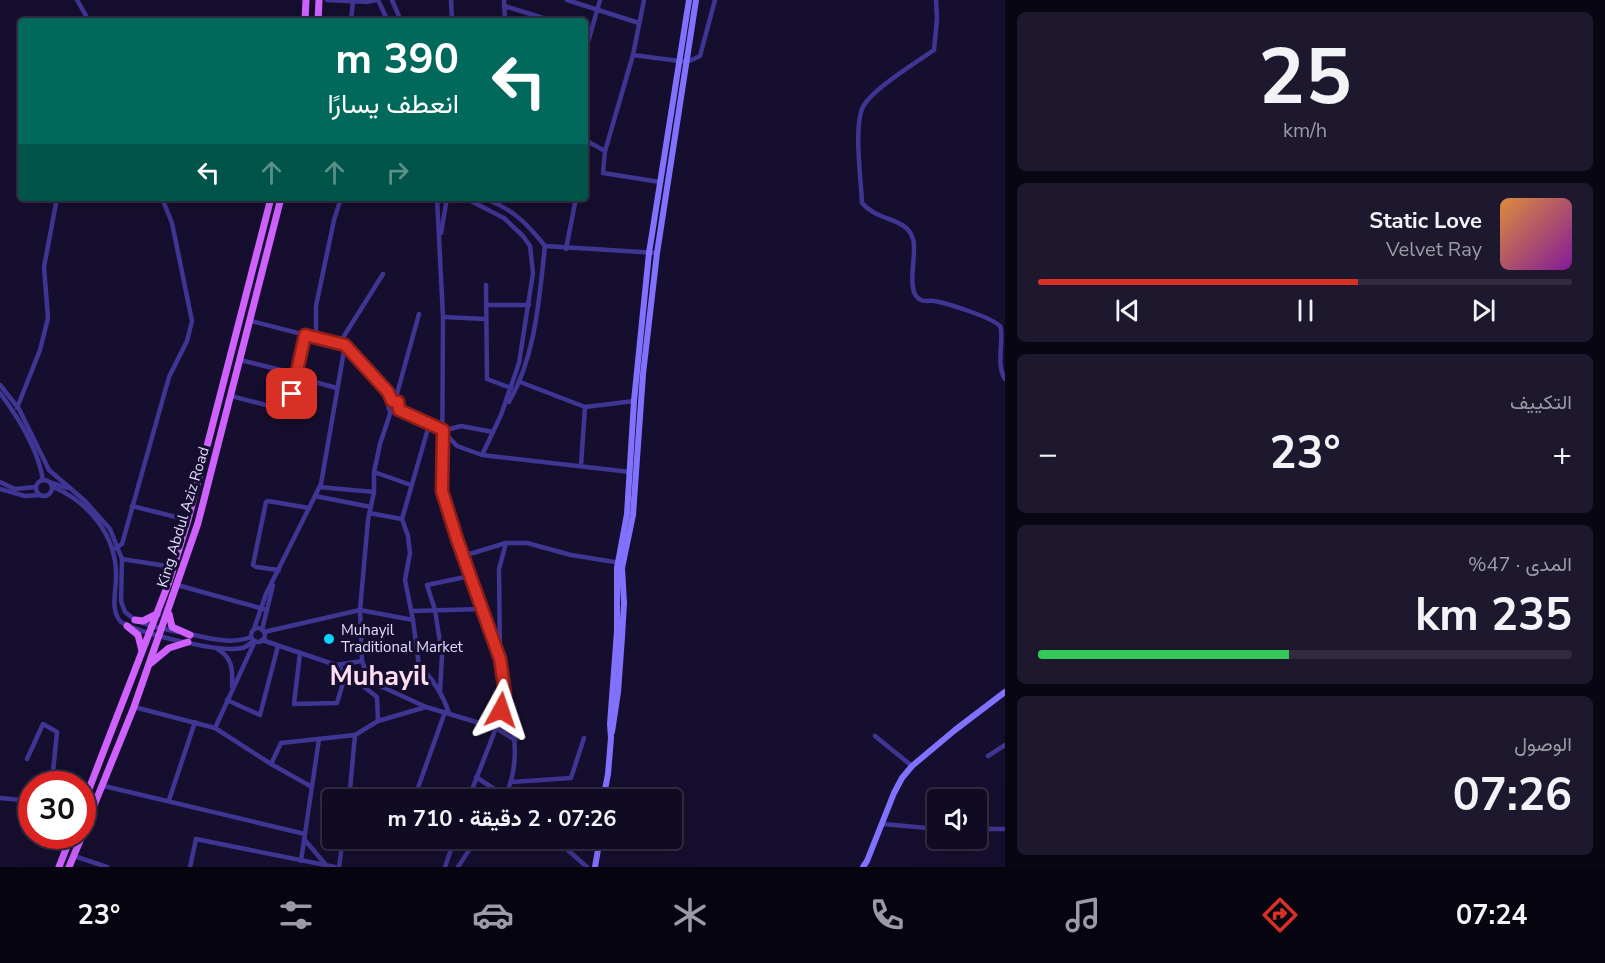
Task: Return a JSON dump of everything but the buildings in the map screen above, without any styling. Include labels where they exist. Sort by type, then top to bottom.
[{"type":"main road","points":[[305,18],[306,0]]},
{"type":"main road","points":[[318,18],[319,0]]},
{"type":"main road","name":"King Abdul Aziz Road","points":[[96,771],[157,614],[188,520],[271,201]]},
{"type":"main road","name":"King Abdul Aziz Road","points":[[96,804],[134,707],[198,523],[280,201]]},
{"type":"main road","points":[[169,608],[169,620],[172,627],[189,638]]},
{"type":"main road","points":[[135,620],[143,621],[157,614]]},
{"type":"main road","points":[[127,626],[138,635],[142,651]]},
{"type":"main road","points":[[148,668],[169,648],[189,638]]},
{"type":"main road","points":[[58,867],[66,849]]},
{"type":"main road","name":"King Abdul Aziz Road","points":[[69,867],[77,849]]},
{"type":"street","points":[[77,0],[87,18]]},
{"type":"street","points":[[327,0],[367,2],[377,0],[386,18]]},
{"type":"street","points":[[392,0],[400,18]]},
{"type":"street","points":[[451,0],[452,18]]},
{"type":"street","points":[[504,0],[505,18]]},
{"type":"street","points":[[567,0],[639,23]]},
{"type":"street","points":[[588,31],[600,0]]},
{"type":"street","points":[[644,0],[633,55],[605,151],[603,173],[660,182]]},
{"type":"street","points":[[620,563],[633,515],[643,374],[657,253],[684,62],[689,0]]},
{"type":"street","points":[[605,789],[611,738],[620,563],[627,514],[634,401],[649,253],[660,182],[696,0]]},
{"type":"street","points":[[633,55],[684,62],[700,56],[715,0]]},
{"type":"street","points":[[936,0],[938,19],[934,50],[876,93],[863,108],[859,127],[862,203],[876,216],[902,224],[909,230],[914,241],[912,278],[914,294],[921,300],[935,301],[1002,326],[1005,333],[1001,363],[1002,375],[1005,379]]},
{"type":"street","points":[[351,18],[353,1]]},
{"type":"street","points":[[504,6],[543,18]]},
{"type":"street","points":[[588,142],[605,151]]},
{"type":"street","points":[[17,408],[40,350],[48,318],[44,267],[56,201]]},
{"type":"street","points":[[113,550],[122,544],[168,377],[187,341],[192,321],[172,223],[163,201]]},
{"type":"street","points":[[316,338],[316,306],[340,201]]},
{"type":"street","points":[[437,201],[443,316],[442,491],[500,659],[515,740],[513,782],[510,789]]},
{"type":"street","points":[[440,238],[446,201]]},
{"type":"street","points":[[471,201],[504,218],[524,236],[530,246],[533,273],[530,305],[519,363],[501,415]]},
{"type":"street","points":[[482,455],[528,362],[538,306],[544,246],[527,224],[504,206],[492,201]]},
{"type":"street","points":[[566,249],[575,201]]},
{"type":"street","points":[[530,246],[657,253]]},
{"type":"street","points":[[215,728],[254,640],[252,632],[264,609],[274,580],[319,487],[338,388],[342,345],[383,274]]},
{"type":"street","points":[[486,285],[487,379],[511,388]]},
{"type":"street","points":[[486,304],[530,305]]},
{"type":"street","points":[[419,314],[393,401],[388,406],[391,411],[374,472],[374,492],[369,513],[360,610],[362,661],[367,674],[376,684],[426,706],[496,728],[515,740]]},
{"type":"street","points":[[443,316],[486,319]]},
{"type":"street","points":[[250,321],[342,345],[388,392],[393,401],[399,405],[399,410]]},
{"type":"street","points":[[231,396],[289,411],[305,335]]},
{"type":"street","points":[[240,360],[338,388]]},
{"type":"street","points":[[520,382],[585,407],[634,401]]},
{"type":"street","points":[[0,385],[17,408],[49,470],[110,529],[122,559],[122,607],[128,616],[150,630]]},
{"type":"street","points":[[0,393],[34,451],[44,480],[70,494],[102,527],[113,550],[116,564],[114,605],[116,613],[127,626],[189,638],[239,642],[262,640],[336,665],[377,697],[378,721]]},
{"type":"street","points":[[581,465],[585,407]]},
{"type":"street","points":[[391,411],[399,410],[443,430],[457,446],[482,455],[630,472]]},
{"type":"street","points":[[420,789],[447,713],[445,700],[429,675],[419,666],[412,611],[405,580],[410,553],[408,536],[402,519],[429,425]]},
{"type":"street","points":[[443,430],[461,426],[492,432]]},
{"type":"street","points":[[374,472],[411,484]]},
{"type":"street","points":[[36,487],[44,480]]},
{"type":"street","points":[[0,483],[15,489],[36,487]]},
{"type":"street","points":[[51,484],[72,490]]},
{"type":"street","points":[[0,489],[25,496],[41,495],[49,494],[51,484]]},
{"type":"street","points":[[36,487],[41,495]]},
{"type":"street","points":[[319,487],[374,492]]},
{"type":"street","points":[[315,496],[371,507]]},
{"type":"street","points":[[279,570],[253,565],[266,502],[309,508]]},
{"type":"street","points":[[132,506],[188,520]]},
{"type":"street","points":[[369,513],[402,519]]},
{"type":"street","points":[[463,556],[506,543],[526,543],[571,555],[620,563]]},
{"type":"street","points":[[500,659],[502,648],[499,569],[506,543]]},
{"type":"street","points":[[122,559],[173,567]]},
{"type":"street","points":[[440,692],[442,655],[435,610],[427,585],[470,576]]},
{"type":"street","points":[[177,585],[264,609]]},
{"type":"street","points":[[262,640],[264,609]]},
{"type":"street","points":[[412,611],[482,609]]},
{"type":"street","points":[[254,629],[263,631],[360,610],[413,620]]},
{"type":"street","points":[[189,638],[225,652],[233,669],[232,690]]},
{"type":"street","points":[[213,646],[241,648],[254,640]]},
{"type":"street","points":[[227,700],[260,714],[278,646]]},
{"type":"street","points":[[300,653],[294,704],[337,703],[346,673]]},
{"type":"street","points":[[336,665],[362,661]]},
{"type":"street","points":[[472,789],[496,728],[505,693]]},
{"type":"street","points":[[863,867],[902,778],[912,766],[1004,695]]},
{"type":"street","points":[[271,764],[281,742],[355,735],[378,721],[426,706]]},
{"type":"street","points":[[134,707],[215,728],[312,787]]},
{"type":"street","points":[[169,800],[195,722]]},
{"type":"street","points":[[27,759],[43,724],[57,732],[53,771]]},
{"type":"street","points":[[350,789],[355,735]]},
{"type":"street","points":[[875,736],[912,766]]},
{"type":"street","points":[[513,782],[571,778],[584,738]]},
{"type":"street","points":[[301,861],[319,739]]},
{"type":"street","points":[[988,756],[1005,745]]},
{"type":"street","points":[[476,777],[493,789]]},
{"type":"street","points":[[104,786],[169,800],[305,836],[326,866]]},
{"type":"street","points":[[0,798],[18,800]]},
{"type":"street","points":[[883,824],[927,828]]},
{"type":"street","points":[[987,829],[1005,829]]},
{"type":"street","points":[[190,867],[196,839],[337,867],[341,849]]},
{"type":"street","points":[[445,867],[451,849]]},
{"type":"street","points":[[458,867],[470,849]]},
{"type":"street","points":[[567,849],[587,867]]},
{"type":"street","points":[[595,867],[598,849]]},
{"type":"street","points":[[74,856],[107,867]]},
{"type":"street","points":[[304,867],[309,862]]},
{"type":"place","name":"Muhayil Traditional Market","points":[[329,639]]},
{"type":"district","name":"Muhayil","points":[[379,676]]},
{"type":"route","points":[[292,394],[305,335],[345,345],[376,377],[392,401],[398,402],[399,410],[443,430],[442,491],[500,659],[505,693],[501,710]]}]
